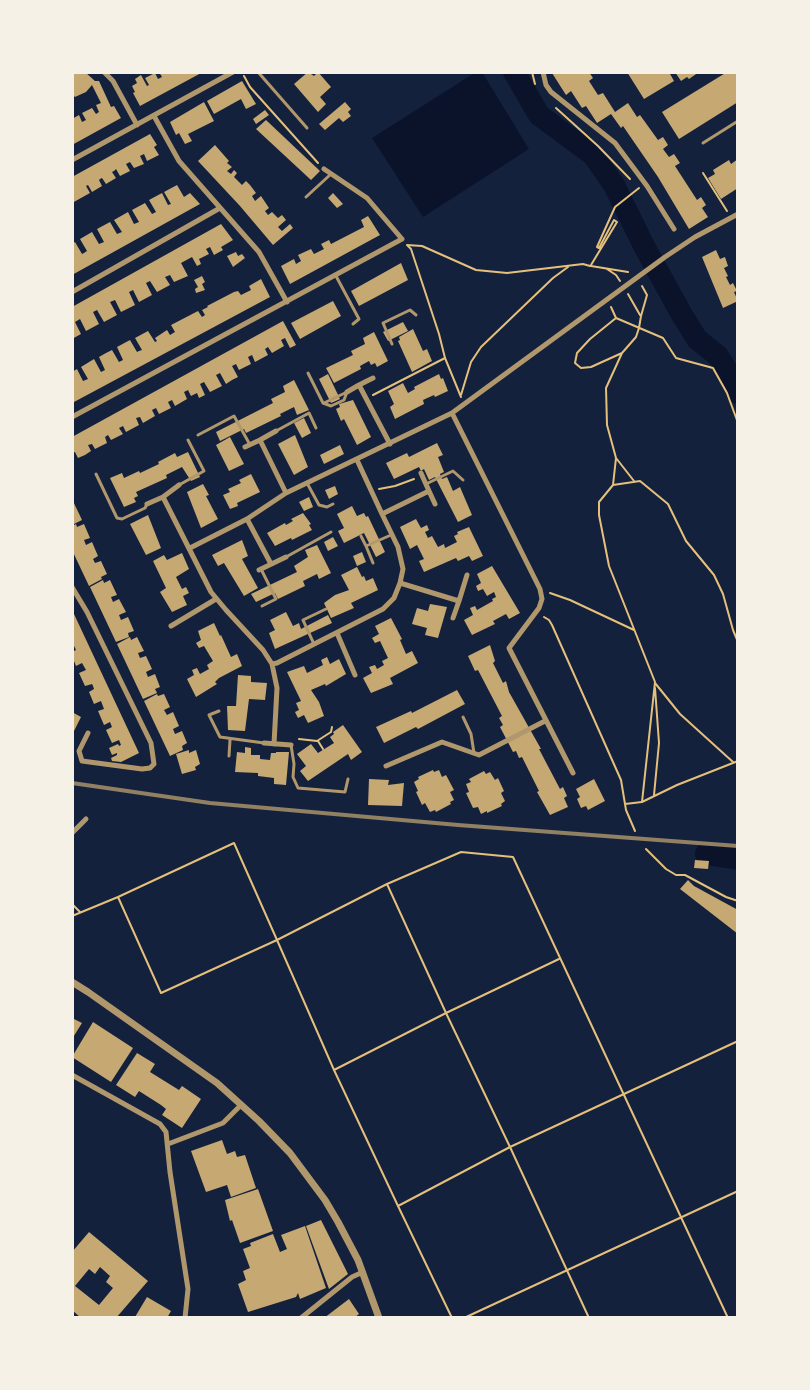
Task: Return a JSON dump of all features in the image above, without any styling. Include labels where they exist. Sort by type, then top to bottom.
[{"type":"street","points":[[72,160],[233,72]]},
{"type":"street","points":[[543,72],[546,85],[551,92],[615,143],[674,228]]},
{"type":"street","points":[[107,73],[137,124]]},
{"type":"street","points":[[154,116],[179,161],[259,252],[287,302]]},
{"type":"street","points":[[72,417],[336,276],[402,238],[366,198],[324,169]]},
{"type":"street","points":[[72,292],[220,208]]},
{"type":"street","points":[[190,548],[247,519],[307,482],[453,413],[665,257],[695,237],[737,217]]},
{"type":"street","points":[[347,392],[373,378]]},
{"type":"street","points":[[359,385],[390,444]]},
{"type":"street","points":[[453,413],[540,589],[541,605],[509,648],[573,773]]},
{"type":"street","points":[[248,446],[276,430]]},
{"type":"street","points":[[260,440],[286,493]]},
{"type":"street","points":[[272,664],[383,609],[394,598],[403,569],[401,556],[357,460]]},
{"type":"street","points":[[421,474],[435,504]]},
{"type":"street","points":[[147,504],[163,497],[179,484]]},
{"type":"street","points":[[382,514],[429,492]]},
{"type":"street","points":[[163,497],[216,599],[263,650],[272,664],[277,687],[274,744]]},
{"type":"street","points":[[247,519],[271,564]]},
{"type":"street","points":[[260,569],[286,557]]},
{"type":"street","points":[[453,618],[467,575]]},
{"type":"street","points":[[400,583],[459,601]]},
{"type":"street","points":[[72,586],[151,743],[154,764],[150,768],[142,769],[81,761],[79,751],[88,733]]},
{"type":"street","points":[[171,626],[216,599]]},
{"type":"street","points":[[337,633],[355,675]]},
{"type":"street","points":[[386,766],[442,742],[479,755],[545,721]]},
{"type":"street","points":[[264,743],[291,745]]},
{"type":"street","points":[[72,833],[86,819]]},
{"type":"street","points":[[72,982],[217,1083],[290,1153],[310,1178],[338,1222],[363,1272],[379,1318]]},
{"type":"street","points":[[72,1075],[160,1124],[166,1132],[188,1289],[185,1318]]},
{"type":"street","points":[[168,1144],[223,1123],[241,1105]]},
{"type":"street","points":[[302,1318],[352,1277],[363,1272]]},
{"type":"lane","points":[[258,72],[307,128]]},
{"type":"lane","points":[[703,143],[738,121]]},
{"type":"lane","points":[[306,197],[331,174]]},
{"type":"lane","points":[[336,276],[359,319],[353,324]]},
{"type":"lane","points":[[392,344],[383,323],[410,310],[416,315]]},
{"type":"lane","points":[[308,372],[323,403],[331,406],[344,400],[347,392]]},
{"type":"lane","points":[[276,430],[309,413],[316,428]]},
{"type":"lane","points":[[198,435],[234,416],[248,446]]},
{"type":"lane","points":[[179,484],[204,471],[188,440]]},
{"type":"lane","points":[[426,484],[453,471],[463,480]]},
{"type":"lane","points":[[96,474],[117,518],[122,519],[145,508],[147,504]]},
{"type":"lane","points":[[307,482],[319,505],[327,507],[333,504]]},
{"type":"lane","points":[[286,557],[331,532]]},
{"type":"lane","points":[[366,546],[392,534]]},
{"type":"lane","points":[[361,536],[373,563]]},
{"type":"lane","points":[[260,569],[276,599],[262,606]]},
{"type":"lane","points":[[314,644],[303,620],[326,609]]},
{"type":"lane","points":[[219,711],[209,715],[220,738],[264,743]]},
{"type":"lane","points":[[463,717],[471,734],[474,753]]},
{"type":"lane","points":[[229,756],[230,740]]},
{"type":"lane","points":[[291,745],[294,764],[293,777],[298,788],[345,792],[348,779]]},
{"type":"path","points":[[532,72],[538,92]]},
{"type":"path","points":[[244,76],[249,87],[324,169]]},
{"type":"path","points":[[553,106],[598,146],[630,180]]},
{"type":"path","points":[[703,173],[727,211]]},
{"type":"path","points":[[600,248],[597,247],[615,207],[638,188]]},
{"type":"path","points":[[591,266],[614,220]]},
{"type":"path","points":[[569,267],[553,278],[481,347],[471,362],[461,396],[445,358],[411,249],[407,245],[422,246],[476,270],[507,273],[584,264],[634,274]]},
{"type":"path","points":[[639,281],[647,295],[640,316],[639,328],[636,337],[622,353],[606,388],[607,425],[616,458],[613,485],[598,502],[598,515],[609,566],[655,682],[680,714],[732,762]]},
{"type":"path","points":[[608,301],[616,318],[663,338],[676,358],[713,368],[727,393],[738,423]]},
{"type":"path","points":[[616,318],[577,353],[575,363],[581,368],[591,367],[622,353]]},
{"type":"path","points":[[367,399],[445,358]]},
{"type":"path","points":[[616,458],[634,481]]},
{"type":"path","points":[[378,490],[395,486],[421,474]]},
{"type":"path","points":[[613,485],[640,481],[668,504],[686,541],[714,575],[723,594],[738,642]]},
{"type":"path","points":[[550,593],[634,630]]},
{"type":"path","points":[[541,617],[549,620],[621,780],[625,804],[635,831]]},
{"type":"path","points":[[654,795],[659,743],[655,682]]},
{"type":"path","points":[[642,802],[655,682]]},
{"type":"path","points":[[296,739],[318,741],[331,732],[332,728]]},
{"type":"path","points":[[318,741],[323,749]]},
{"type":"path","points":[[625,804],[642,802],[738,761]]},
{"type":"path","points":[[624,797],[632,804]]},
{"type":"path","points":[[72,916],[234,843],[334,1070],[452,1318]]},
{"type":"path","points":[[646,849],[666,869],[676,875],[685,875],[738,901]]},
{"type":"path","points":[[118,897],[161,993],[277,940],[387,884],[461,852],[513,857],[728,1318]]},
{"type":"path","points":[[387,884],[589,1318]]},
{"type":"path","points":[[72,904],[80,912]]},
{"type":"path","points":[[334,1070],[560,959]]},
{"type":"path","points":[[398,1206],[510,1147],[738,1041]]},
{"type":"path","points":[[464,1318],[738,1191]]},
{"type":"water","points":[[476,72],[482,72],[529,149],[423,217],[372,138]]},
{"type":"building","points":[[72,72],[85,72],[95,81],[99,81],[111,107],[114,106],[121,118],[72,145],[72,119],[79,115],[82,122],[86,120],[82,113],[92,108],[96,114],[99,112],[96,105],[101,103],[92,85],[86,92],[75,97],[72,94]]},
{"type":"building","points":[[159,72],[203,72],[140,106],[133,93],[135,92],[132,86],[137,83],[135,79],[141,75],[147,86],[149,85],[145,78],[155,73],[158,79],[162,77]]},
{"type":"building","points":[[308,72],[314,76],[318,72],[331,87],[320,97],[326,104],[318,112],[294,84]]},
{"type":"building","points":[[589,72],[593,78],[589,81],[598,95],[603,93],[615,112],[628,103],[637,117],[640,115],[658,140],[663,137],[668,145],[663,149],[669,157],[674,154],[680,163],[675,166],[697,200],[701,197],[706,205],[702,208],[708,217],[689,229],[658,177],[623,126],[621,128],[611,114],[597,123],[586,106],[582,108],[571,91],[566,95],[552,73]]},
{"type":"building","points":[[627,72],[669,72],[674,81],[644,99]]},
{"type":"building","points":[[675,72],[699,72],[681,81]]},
{"type":"building","points":[[727,72],[738,72],[738,102],[679,139],[662,112]]},
{"type":"building","points":[[242,81],[256,104],[246,109],[241,99],[214,114],[207,101]]},
{"type":"building","points":[[204,102],[214,121],[188,134],[192,141],[185,144],[179,133],[176,135],[170,122]]},
{"type":"building","points":[[345,102],[351,109],[348,112],[351,116],[343,122],[339,118],[325,130],[319,124]]},
{"type":"building","points":[[265,110],[269,115],[256,124],[253,119]]},
{"type":"building","points":[[266,120],[320,171],[311,180],[256,129]]},
{"type":"building","points":[[150,134],[157,145],[154,147],[159,155],[147,161],[144,154],[140,156],[144,164],[134,168],[130,162],[126,164],[130,171],[120,176],[116,169],[112,172],[116,178],[106,184],[102,178],[100,179],[102,186],[92,192],[88,185],[86,186],[90,193],[72,203],[72,177]]},
{"type":"building","points":[[215,145],[232,167],[227,171],[231,174],[234,170],[237,173],[234,177],[242,185],[246,181],[250,185],[256,193],[252,196],[255,201],[261,196],[269,208],[265,211],[268,215],[272,212],[278,218],[282,215],[286,220],[278,227],[282,231],[290,224],[293,228],[273,245],[198,161]]},
{"type":"building","points":[[738,159],[738,188],[721,199],[708,178],[715,174],[713,170],[729,160],[731,164]]},
{"type":"building","points":[[177,185],[184,197],[190,193],[200,204],[72,275],[72,244],[75,242],[82,254],[84,253],[87,251],[80,239],[92,232],[99,244],[104,242],[97,229],[110,222],[117,234],[122,232],[114,220],[128,212],[134,224],[139,222],[132,210],[145,203],[152,214],[156,212],[149,200],[162,193],[168,205],[171,204],[164,192]]},
{"type":"building","points":[[333,193],[343,204],[337,208],[328,198]]},
{"type":"building","points":[[368,216],[380,235],[290,284],[281,266],[294,259],[296,264],[301,261],[298,255],[311,249],[314,254],[324,249],[321,244],[329,240],[331,244],[364,227],[361,220]]},
{"type":"building","points":[[221,224],[233,240],[221,247],[223,250],[214,255],[210,247],[206,249],[209,254],[199,259],[201,264],[197,266],[192,257],[181,263],[188,276],[174,282],[170,275],[165,277],[170,285],[157,292],[150,281],[146,283],[152,295],[139,302],[133,290],[129,292],[135,305],[121,312],[115,300],[110,302],[117,315],[104,322],[97,310],[93,312],[99,324],[86,331],[80,319],[75,322],[81,334],[72,339],[72,307]]},
{"type":"building","points":[[716,250],[720,259],[725,257],[728,266],[724,268],[728,276],[726,277],[737,291],[734,292],[738,301],[723,308],[702,257]]},
{"type":"building","points":[[236,252],[238,256],[242,254],[245,258],[233,267],[227,256]]},
{"type":"building","points":[[401,263],[408,280],[359,306],[351,291]]},
{"type":"building","points":[[202,276],[205,290],[196,293],[195,289],[198,287],[194,280]]},
{"type":"building","points":[[261,279],[270,297],[74,402],[72,372],[77,369],[83,381],[88,379],[81,367],[94,359],[101,372],[105,370],[99,357],[112,350],[119,362],[123,360],[117,347],[130,340],[137,352],[142,350],[135,338],[148,331],[155,342],[157,341],[155,338],[167,330],[170,335],[175,332],[171,325],[198,311],[202,317],[205,315],[202,310],[207,306],[234,292],[238,291],[241,295],[251,290],[249,286]]},
{"type":"building","points":[[333,301],[341,316],[300,339],[291,323]]},
{"type":"building","points":[[283,321],[296,345],[290,348],[285,338],[281,340],[284,346],[272,353],[268,347],[265,349],[268,355],[255,362],[252,355],[248,357],[251,364],[239,370],[236,364],[232,366],[238,377],[226,384],[220,373],[216,375],[222,386],[210,392],[204,382],[200,384],[205,395],[199,398],[197,393],[191,396],[188,390],[184,392],[187,399],[175,406],[172,400],[168,402],[171,408],[159,414],[156,408],[152,410],[155,416],[143,423],[140,417],[136,418],[139,425],[126,432],[123,426],[119,428],[123,434],[111,440],[108,435],[105,437],[107,443],[95,449],[92,444],[88,445],[91,451],[85,455],[78,458],[75,452],[72,453],[72,437]]},
{"type":"building","points":[[403,322],[408,331],[388,341],[383,332]]},
{"type":"building","points":[[413,329],[423,351],[427,349],[432,361],[412,372],[398,341],[399,337]]},
{"type":"building","points":[[374,332],[388,361],[377,367],[375,363],[371,365],[369,361],[360,366],[361,369],[334,383],[326,368],[353,355],[351,351],[365,344],[363,338]]},
{"type":"building","points":[[328,374],[340,399],[331,403],[319,379]]},
{"type":"building","points":[[439,374],[448,391],[423,400],[424,404],[395,419],[390,407],[394,404],[388,391],[403,383],[408,393],[415,389],[414,387]]},
{"type":"building","points":[[294,380],[309,410],[297,415],[294,407],[246,433],[244,429],[220,441],[216,432],[273,403],[271,399],[285,392],[283,386]]},
{"type":"building","points":[[353,400],[371,437],[357,445],[344,419],[341,421],[336,409],[340,407],[339,404]]},
{"type":"building","points":[[304,418],[311,433],[302,438],[294,423]]},
{"type":"building","points":[[295,435],[308,467],[294,475],[278,444]]},
{"type":"building","points":[[230,437],[244,464],[229,471],[216,445]]},
{"type":"building","points":[[437,443],[443,455],[438,457],[444,472],[440,474],[442,479],[447,477],[453,491],[460,487],[472,515],[458,522],[435,477],[429,480],[424,469],[421,471],[419,467],[394,479],[386,463],[407,453],[409,457]]},
{"type":"building","points":[[340,445],[344,454],[324,464],[320,455]]},
{"type":"building","points":[[188,452],[200,477],[191,481],[182,467],[166,475],[167,478],[136,492],[138,496],[134,498],[136,502],[124,507],[110,478],[122,473],[124,478],[139,471],[140,473],[175,453],[177,457]]},
{"type":"building","points":[[251,474],[260,492],[230,509],[223,495],[230,492],[228,489],[241,483],[239,480]]},
{"type":"building","points":[[203,484],[209,495],[206,496],[218,519],[201,528],[187,492]]},
{"type":"building","points":[[335,486],[338,494],[329,499],[325,490]]},
{"type":"building","points":[[309,497],[313,507],[304,511],[299,502]]},
{"type":"building","points":[[72,499],[82,520],[72,525]]},
{"type":"building","points":[[352,506],[357,516],[364,513],[366,517],[368,516],[385,552],[376,557],[364,533],[344,543],[338,531],[344,528],[337,514]]},
{"type":"building","points":[[303,513],[311,524],[309,525],[312,530],[275,546],[267,533],[285,523],[286,525],[293,521],[291,519]]},
{"type":"building","points":[[148,515],[161,548],[146,555],[130,524]]},
{"type":"building","points":[[416,519],[421,528],[427,525],[429,530],[425,532],[428,538],[432,536],[438,547],[444,544],[445,548],[457,542],[454,536],[458,534],[457,532],[469,527],[483,556],[472,561],[469,556],[458,561],[456,558],[424,572],[419,561],[424,559],[417,545],[410,549],[400,527]]},
{"type":"building","points":[[76,524],[77,527],[84,524],[90,538],[84,540],[86,545],[92,542],[98,556],[93,559],[95,563],[101,561],[107,574],[89,586],[72,550],[72,526]]},
{"type":"building","points":[[333,537],[338,546],[328,551],[324,542]]},
{"type":"building","points":[[242,540],[248,556],[242,559],[258,588],[244,596],[224,563],[218,566],[212,555]]},
{"type":"building","points":[[317,545],[331,573],[319,579],[317,574],[303,581],[305,586],[278,599],[275,593],[256,602],[251,594],[297,572],[294,566],[308,557],[305,550]]},
{"type":"building","points":[[362,552],[366,562],[357,566],[353,556]]},
{"type":"building","points":[[182,553],[189,569],[176,577],[182,589],[186,587],[189,593],[183,596],[187,605],[172,612],[160,592],[166,588],[153,561],[164,555],[167,560]]},
{"type":"building","points":[[492,566],[520,613],[509,619],[506,614],[493,621],[495,624],[472,635],[464,620],[473,615],[470,608],[475,606],[477,610],[496,597],[494,592],[487,596],[483,589],[478,591],[476,586],[481,583],[477,574]]},
{"type":"building","points":[[357,567],[366,581],[373,578],[378,590],[351,603],[354,608],[331,618],[324,603],[335,595],[349,590],[341,575]]},
{"type":"building","points":[[103,580],[104,583],[110,580],[117,595],[111,597],[113,602],[119,599],[126,612],[119,615],[121,620],[128,617],[134,631],[128,633],[129,637],[116,642],[90,587]]},
{"type":"building","points":[[430,604],[447,607],[438,638],[425,635],[427,628],[412,624],[417,608],[428,611]]},
{"type":"building","points":[[286,612],[293,626],[299,623],[301,629],[328,615],[332,623],[275,649],[269,633],[275,630],[270,620]]},
{"type":"building","points":[[74,614],[139,753],[121,762],[112,761],[111,758],[117,753],[112,755],[109,748],[121,745],[119,740],[112,743],[106,730],[112,727],[110,722],[104,725],[98,711],[104,709],[101,701],[94,704],[89,692],[94,689],[93,686],[92,684],[85,686],[79,673],[86,670],[82,663],[76,666],[72,656],[72,652],[76,650],[72,646]]},
{"type":"building","points":[[391,618],[402,639],[400,640],[406,654],[412,651],[418,663],[390,678],[393,684],[371,693],[363,678],[372,673],[369,667],[375,665],[377,669],[384,665],[382,661],[388,658],[380,641],[375,643],[372,638],[379,634],[375,626]]},
{"type":"building","points":[[214,623],[231,657],[237,654],[242,666],[219,678],[215,682],[217,684],[196,697],[187,679],[194,675],[192,670],[197,668],[200,674],[209,669],[207,665],[213,661],[204,646],[199,648],[196,643],[201,640],[198,631]]},
{"type":"building","points":[[130,637],[131,640],[137,637],[144,651],[138,653],[140,658],[146,656],[152,669],[146,672],[148,677],[155,674],[160,687],[155,689],[157,693],[143,699],[117,644]]},
{"type":"building","points":[[490,645],[495,661],[493,663],[503,683],[506,681],[509,692],[560,789],[563,787],[567,796],[564,798],[568,807],[550,815],[522,757],[519,758],[516,751],[513,752],[500,727],[503,725],[499,718],[502,716],[468,656]]},
{"type":"building","points":[[327,657],[330,664],[339,659],[346,674],[326,686],[325,684],[311,690],[324,716],[308,723],[304,715],[298,718],[295,712],[299,710],[296,703],[301,701],[287,672],[304,666],[307,673],[323,665],[321,660]]},
{"type":"building","points":[[238,675],[251,676],[251,682],[267,683],[265,700],[249,699],[245,731],[228,730],[227,706],[236,706]]},
{"type":"building","points":[[457,690],[465,704],[418,729],[416,727],[384,743],[376,727],[411,711],[412,713]]},
{"type":"building","points":[[157,694],[158,696],[164,694],[170,707],[164,710],[167,715],[173,712],[179,726],[173,729],[175,734],[182,731],[187,743],[182,746],[183,750],[170,756],[144,701]]},
{"type":"building","points":[[72,712],[81,717],[72,735]]},
{"type":"building","points":[[343,725],[362,752],[351,760],[348,754],[308,781],[300,771],[306,766],[297,754],[311,744],[318,753],[334,743],[330,737]]},
{"type":"building","points":[[245,747],[251,748],[251,755],[260,755],[260,759],[270,760],[271,753],[289,752],[286,785],[274,784],[274,778],[258,776],[258,773],[235,772],[237,752],[245,753]]},
{"type":"building","points":[[189,750],[189,753],[196,750],[200,764],[195,767],[196,770],[182,774],[176,754]]},
{"type":"building","points":[[433,770],[434,772],[439,770],[442,777],[446,775],[454,790],[450,792],[454,800],[436,812],[435,810],[430,812],[425,803],[422,805],[414,782],[419,779],[418,777]]},
{"type":"building","points":[[484,771],[486,774],[490,772],[495,780],[498,778],[504,791],[501,793],[505,801],[501,804],[502,806],[481,814],[478,807],[473,808],[466,793],[469,792],[466,784],[471,782],[469,779]]},
{"type":"building","points":[[369,779],[389,780],[388,785],[404,783],[402,806],[368,805]]},
{"type":"building","points":[[594,779],[605,801],[588,810],[586,806],[581,808],[577,799],[580,797],[576,789]]},
{"type":"building","points":[[695,860],[709,861],[708,869],[694,868]]},
{"type":"building","points":[[688,880],[694,886],[738,910],[738,934],[680,889]]},
{"type":"building","points":[[72,1018],[82,1023],[72,1039]]},
{"type":"building","points":[[93,1022],[133,1048],[111,1082],[72,1057]]},
{"type":"building","points":[[137,1053],[155,1064],[150,1072],[179,1090],[182,1086],[201,1099],[182,1128],[162,1115],[166,1109],[161,1105],[139,1091],[135,1097],[116,1085]]},
{"type":"building","points":[[222,1140],[227,1154],[235,1151],[237,1157],[245,1155],[256,1188],[231,1197],[227,1185],[206,1192],[191,1151]]},
{"type":"building","points":[[258,1189],[273,1231],[240,1243],[232,1220],[230,1221],[225,1200]]},
{"type":"building","points":[[321,1220],[348,1274],[329,1289],[306,1226]]},
{"type":"building","points":[[305,1226],[326,1288],[300,1299],[298,1293],[296,1297],[248,1312],[238,1284],[246,1280],[243,1271],[250,1268],[243,1249],[251,1246],[250,1243],[273,1234],[280,1252],[287,1249],[281,1235]]},
{"type":"building","points":[[89,1232],[148,1281],[116,1318],[81,1318],[72,1310],[72,1252]],"holes":[[[100,1267],[110,1276],[106,1282],[113,1288],[99,1305],[75,1286],[89,1269],[95,1274]]]},
{"type":"building","points":[[147,1297],[171,1311],[167,1318],[135,1317]]},
{"type":"building","points":[[349,1299],[359,1314],[354,1318],[324,1318]]},
{"type":"waterway","points":[[514,72],[539,115],[593,155],[614,185],[682,315],[697,339],[718,356],[738,393]]},
{"type":"waterway","points":[[706,854],[738,859]]},
{"type":"railway","points":[[72,783],[210,803],[738,846]]}]
